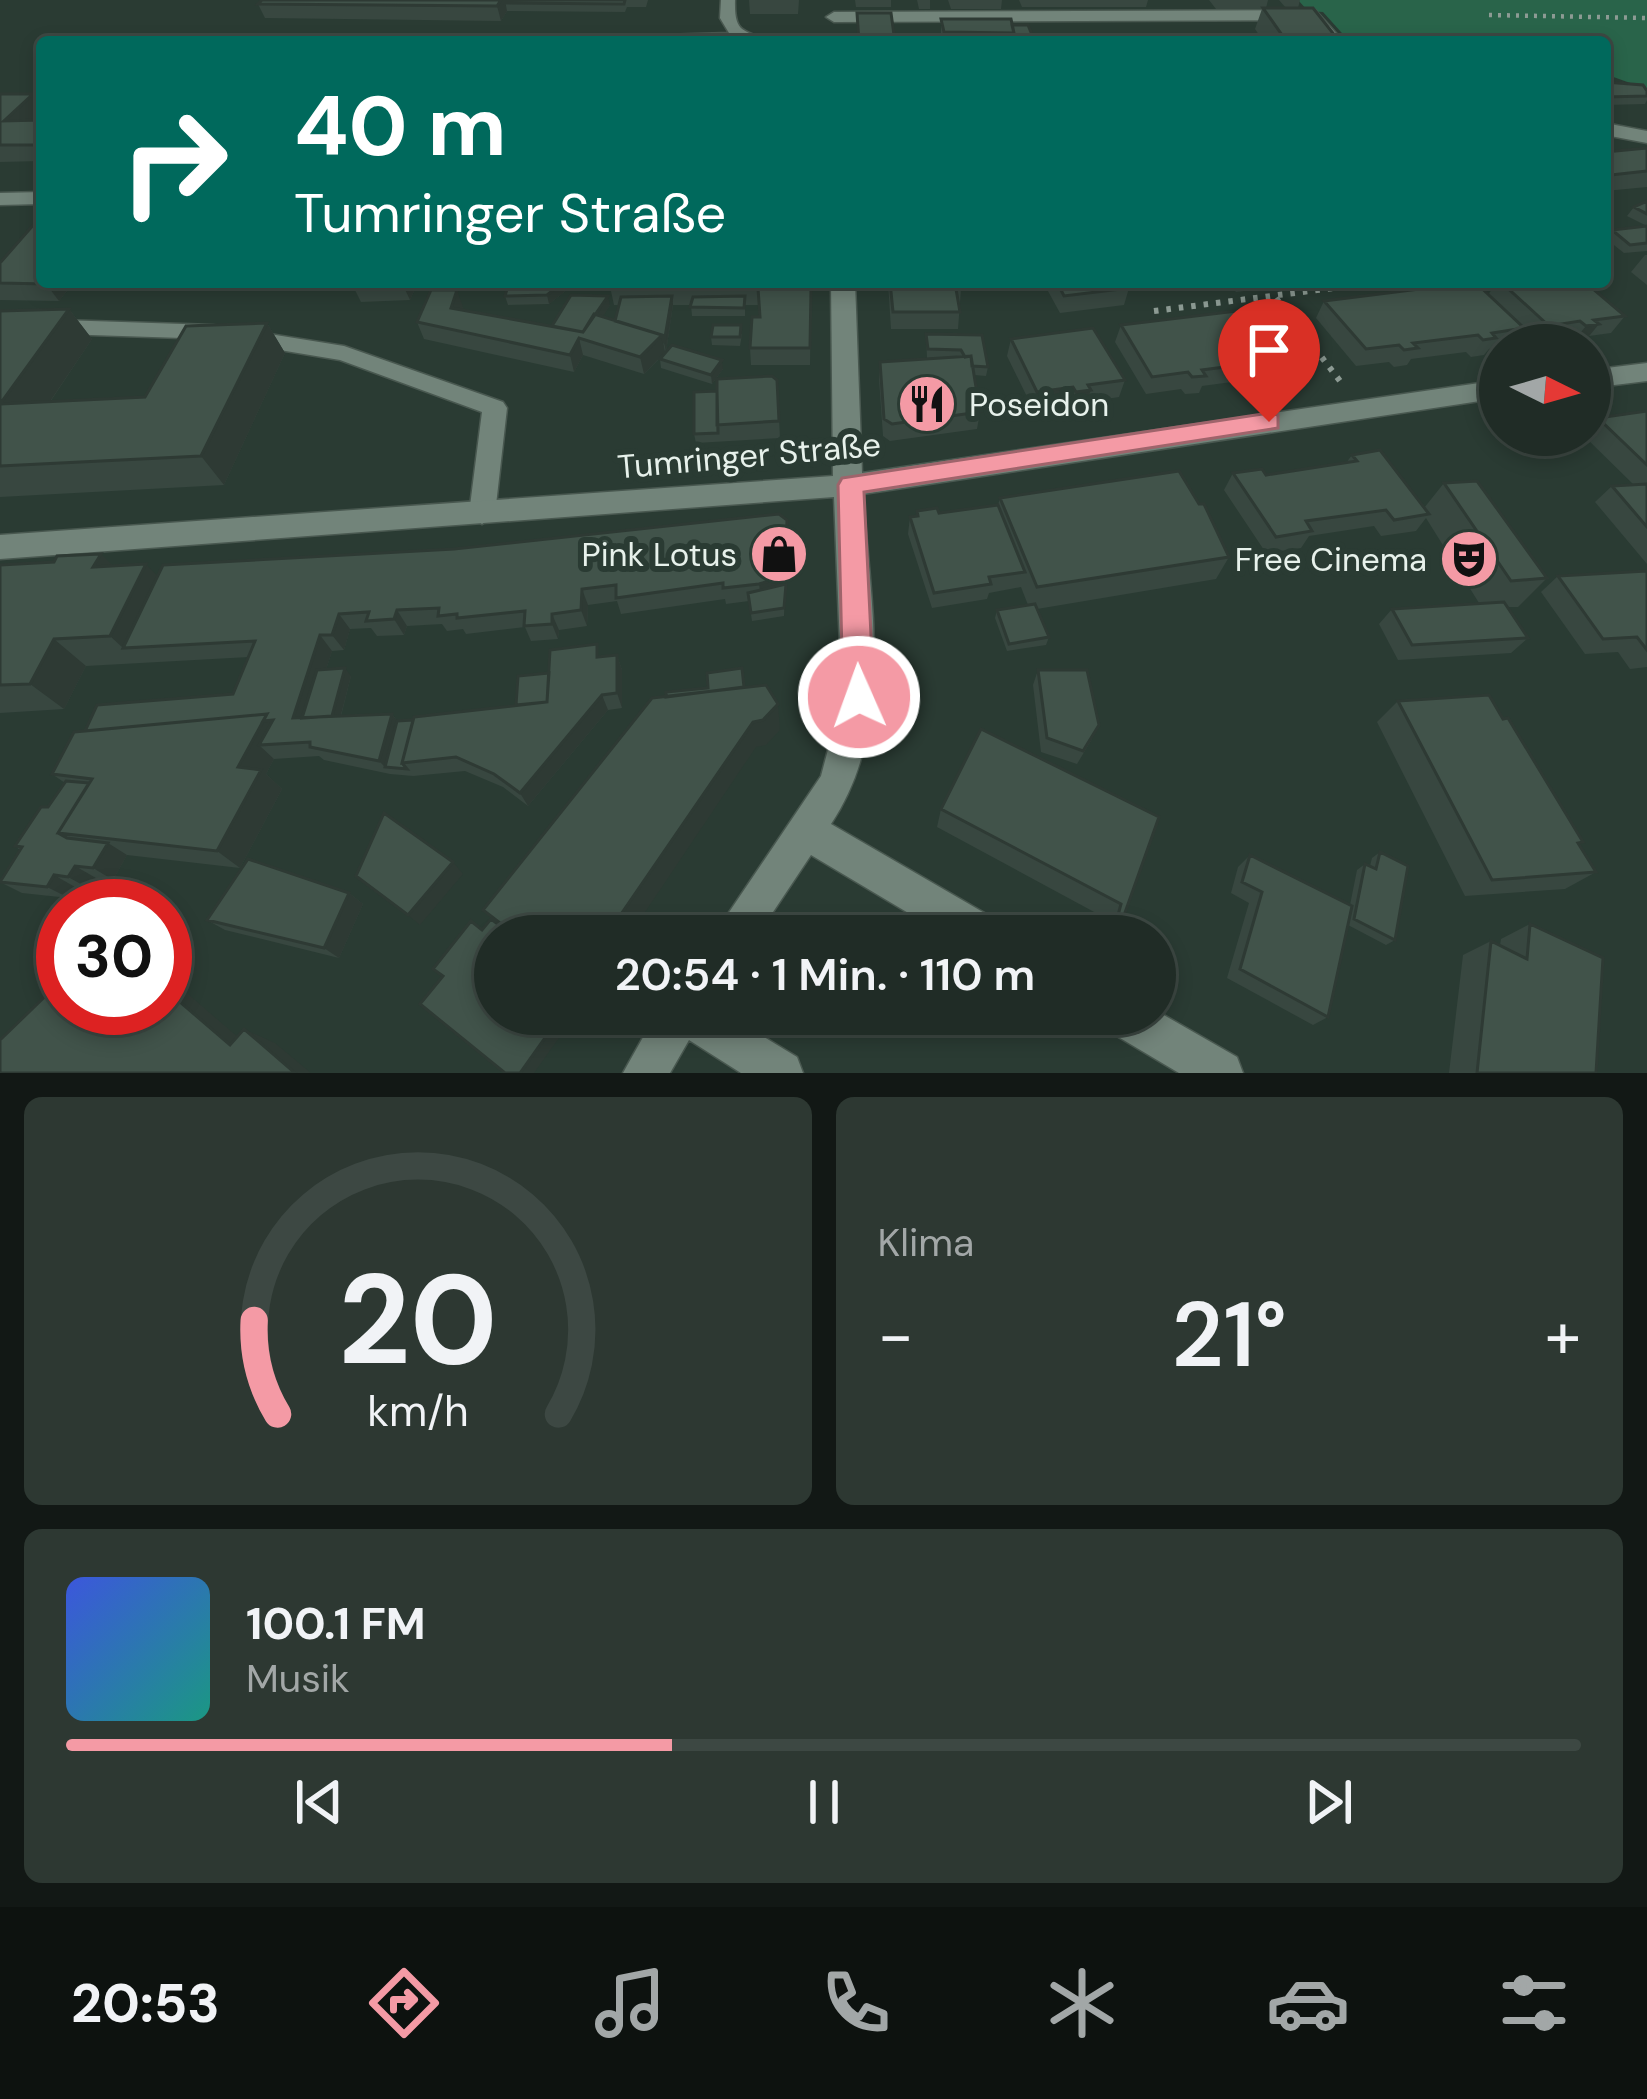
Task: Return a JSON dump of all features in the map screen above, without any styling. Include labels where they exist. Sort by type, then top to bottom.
[{"type":"street","points":[[834,9],[1315,15],[1331,36]]},
{"type":"street","points":[[1611,130],[1647,136]]},
{"type":"street","points":[[0,199],[36,198]]},
{"type":"street","points":[[747,915],[837,783],[859,697],[843,288]]},
{"type":"street","points":[[1611,376],[1647,372]]},
{"type":"street","name":"Tumringer Straße","points":[[0,547],[851,485],[1479,391]]},
{"type":"street","points":[[804,830],[950,915]]},
{"type":"street","points":[[645,1073],[670,1035]]},
{"type":"street","points":[[719,1035],[782,1073]]},
{"type":"street","points":[[1156,1035],[1221,1073]]},
{"type":"lane","points":[[728,0],[727,17],[736,34]]},
{"type":"lane","points":[[725,36],[742,36]]},
{"type":"lane","points":[[0,325],[213,332],[279,342],[344,353],[495,408],[482,514]]},
{"type":"path","points":[[1490,15],[1647,19]]},
{"type":"path","points":[[1154,311],[1338,288]]},
{"type":"path","points":[[1275,297],[1360,408]]},
{"type":"green space","points":[[1298,0],[1647,0],[1647,89],[1611,76],[1611,36],[1345,36],[1323,12],[1308,11]]},
{"type":"building","points":[[262,0],[501,0],[497,6],[258,4]]},
{"type":"building","points":[[505,0],[625,0],[624,4]]},
{"type":"building","points":[[1263,8],[1313,8],[1335,36],[1283,36]]},
{"type":"building","points":[[857,13],[891,13],[894,36],[859,36]]},
{"type":"building","points":[[941,19],[1011,19],[1014,33],[944,32]]},
{"type":"building","points":[[1012,25],[1028,25],[1033,36],[1015,36]]},
{"type":"building","points":[[1611,82],[1643,85],[1647,96],[1611,97]]},
{"type":"building","points":[[0,94],[33,94],[4,121],[36,120],[36,145],[0,145]]},
{"type":"building","points":[[1647,148],[1647,171],[1611,175],[1611,151]]},
{"type":"building","points":[[36,222],[36,284],[0,283],[0,263]]},
{"type":"building","points":[[1647,226],[1647,243],[1630,245],[1612,230]]},
{"type":"building","points":[[507,288],[556,288],[547,295],[505,296]]},
{"type":"building","points":[[758,288],[811,288],[810,348],[750,348],[752,317],[760,317]]},
{"type":"building","points":[[891,288],[961,288],[956,289],[960,312],[893,312]]},
{"type":"building","points":[[1060,288],[1129,288],[1064,296]]},
{"type":"building","points":[[1427,288],[1481,288],[1520,324],[1479,324],[1479,336],[1413,343],[1418,348],[1366,349],[1324,301]]},
{"type":"building","points":[[1508,288],[1592,288],[1625,316],[1594,320],[1599,324],[1547,324]]},
{"type":"building","points":[[431,290],[457,290],[451,308],[583,332],[594,314],[662,335],[640,357],[579,338],[570,355],[417,322]]},
{"type":"building","points":[[571,295],[608,296],[583,332],[552,326]]},
{"type":"building","points":[[672,296],[664,343],[662,335],[615,321],[621,297]]},
{"type":"building","points":[[745,296],[744,308],[690,307],[693,297]]},
{"type":"building","points":[[1279,306],[1319,355],[1284,360],[1289,365],[1275,367],[1270,361],[1202,370],[1206,376],[1192,377],[1188,372],[1152,377],[1121,325]]},
{"type":"building","points":[[69,309],[0,404],[0,311]]},
{"type":"building","points":[[267,323],[201,456],[0,466],[0,404],[145,397],[186,326]]},
{"type":"building","points":[[713,325],[741,325],[740,337],[711,337]]},
{"type":"building","points":[[1093,328],[1125,380],[1088,385],[1091,390],[1076,392],[1073,387],[1037,392],[1011,339]]},
{"type":"building","points":[[926,334],[982,335],[988,367],[972,366],[971,356],[965,357],[961,350],[928,349]]},
{"type":"building","points":[[672,345],[722,360],[711,375],[660,359]]},
{"type":"building","name":"Poseidon","points":[[971,356],[980,412],[892,424],[884,419],[880,362]]},
{"type":"building","points":[[772,376],[777,380],[779,421],[717,425],[717,379]]},
{"type":"building","points":[[717,391],[718,433],[694,434],[694,392]]},
{"type":"building","points":[[1647,411],[1647,465],[1611,430],[1611,416]]},
{"type":"building","points":[[1380,450],[1429,514],[1394,520],[1386,510],[1306,521],[1312,531],[1276,537],[1233,473],[1262,469],[1266,475],[1357,461],[1352,455]]},
{"type":"building","points":[[1179,471],[1199,504],[1204,504],[1229,557],[1037,587],[1000,498]]},
{"type":"building","points":[[1477,481],[1547,578],[1511,581],[1444,483]]},
{"type":"building","points":[[1647,484],[1647,527],[1612,486]]},
{"type":"building","points":[[998,505],[1025,572],[989,577],[991,584],[934,593],[910,517],[937,508],[939,513]]},
{"type":"building","points":[[779,514],[787,520],[785,576],[759,584],[723,588],[723,583],[616,598],[616,585],[582,589],[581,610],[552,614],[552,624],[524,626],[525,611],[457,618],[457,614],[438,616],[439,608],[397,610],[394,619],[366,621],[369,612],[339,614],[332,635],[320,635],[293,718],[392,714],[379,761],[310,747],[310,742],[259,745],[273,720],[263,721],[267,714],[85,731],[97,705],[233,694],[255,641],[123,648],[163,565],[454,549]]},
{"type":"building","points":[[101,554],[93,567],[146,564],[110,636],[54,639],[30,684],[0,685],[0,565]]},
{"type":"building","points":[[1647,571],[1647,650],[1637,637],[1603,639],[1558,576]]},
{"type":"building","points":[[786,584],[784,608],[751,613],[748,593]]},
{"type":"building","points":[[1504,602],[1528,638],[1412,645],[1392,609]]},
{"type":"building","points":[[1035,604],[1049,637],[1009,644],[997,610]]},
{"type":"building","points":[[597,644],[597,657],[617,655],[617,693],[602,695],[520,793],[494,774],[456,757],[402,763],[414,717],[547,702],[550,650]]},
{"type":"building","points":[[345,668],[332,716],[302,718],[317,670]]},
{"type":"building","points":[[742,668],[744,687],[666,697],[666,692],[708,688],[707,673]]},
{"type":"building","points":[[1038,670],[1087,670],[1099,725],[1083,751],[1047,738]]},
{"type":"building","points":[[549,673],[547,702],[516,705],[518,676]]},
{"type":"building","points":[[766,685],[778,704],[763,720],[753,722],[620,915],[490,915],[483,910],[652,698]]},
{"type":"building","points":[[1489,695],[1503,719],[1508,718],[1583,842],[1578,843],[1596,872],[1492,880],[1398,701]]},
{"type":"building","points":[[267,714],[238,767],[261,770],[217,851],[58,833],[92,779],[52,774],[74,732]]},
{"type":"building","points":[[413,720],[402,763],[407,769],[385,767],[397,721]]},
{"type":"building","points":[[981,729],[1159,817],[1124,915],[1118,915],[1121,904],[941,809]]},
{"type":"building","points":[[66,781],[89,783],[58,833],[108,843],[93,868],[75,866],[68,877],[36,879],[36,886],[0,882],[22,847],[15,846],[41,807],[48,807]]},
{"type":"building","points":[[384,813],[453,862],[408,915],[356,876]]},
{"type":"building","points":[[1380,852],[1408,866],[1395,940],[1354,919],[1365,864],[1376,869]]},
{"type":"building","points":[[1250,855],[1352,906],[1328,1017],[1240,969],[1262,892],[1242,882]]},
{"type":"building","points":[[248,859],[349,893],[324,948],[207,920]]},
{"type":"building","points":[[471,921],[474,1035],[547,1035],[520,1073],[505,1073],[420,1004],[443,976],[433,969]]},
{"type":"building","points":[[1530,924],[1603,958],[1596,1073],[1477,1073],[1491,941],[1527,959]]},
{"type":"building","points":[[36,1005],[36,1035],[192,1035],[192,1012],[230,1045],[244,1029],[295,1073],[0,1073],[0,1040]]},
{"type":"place","name":"Poseidon","points":[[927,404]]},
{"type":"place","name":"Pink Lotus","points":[[779,554]]},
{"type":"place","name":"Free Cinema","points":[[1469,559]]},
{"type":"route","points":[[859,697],[851,485],[1269,422]]}]
